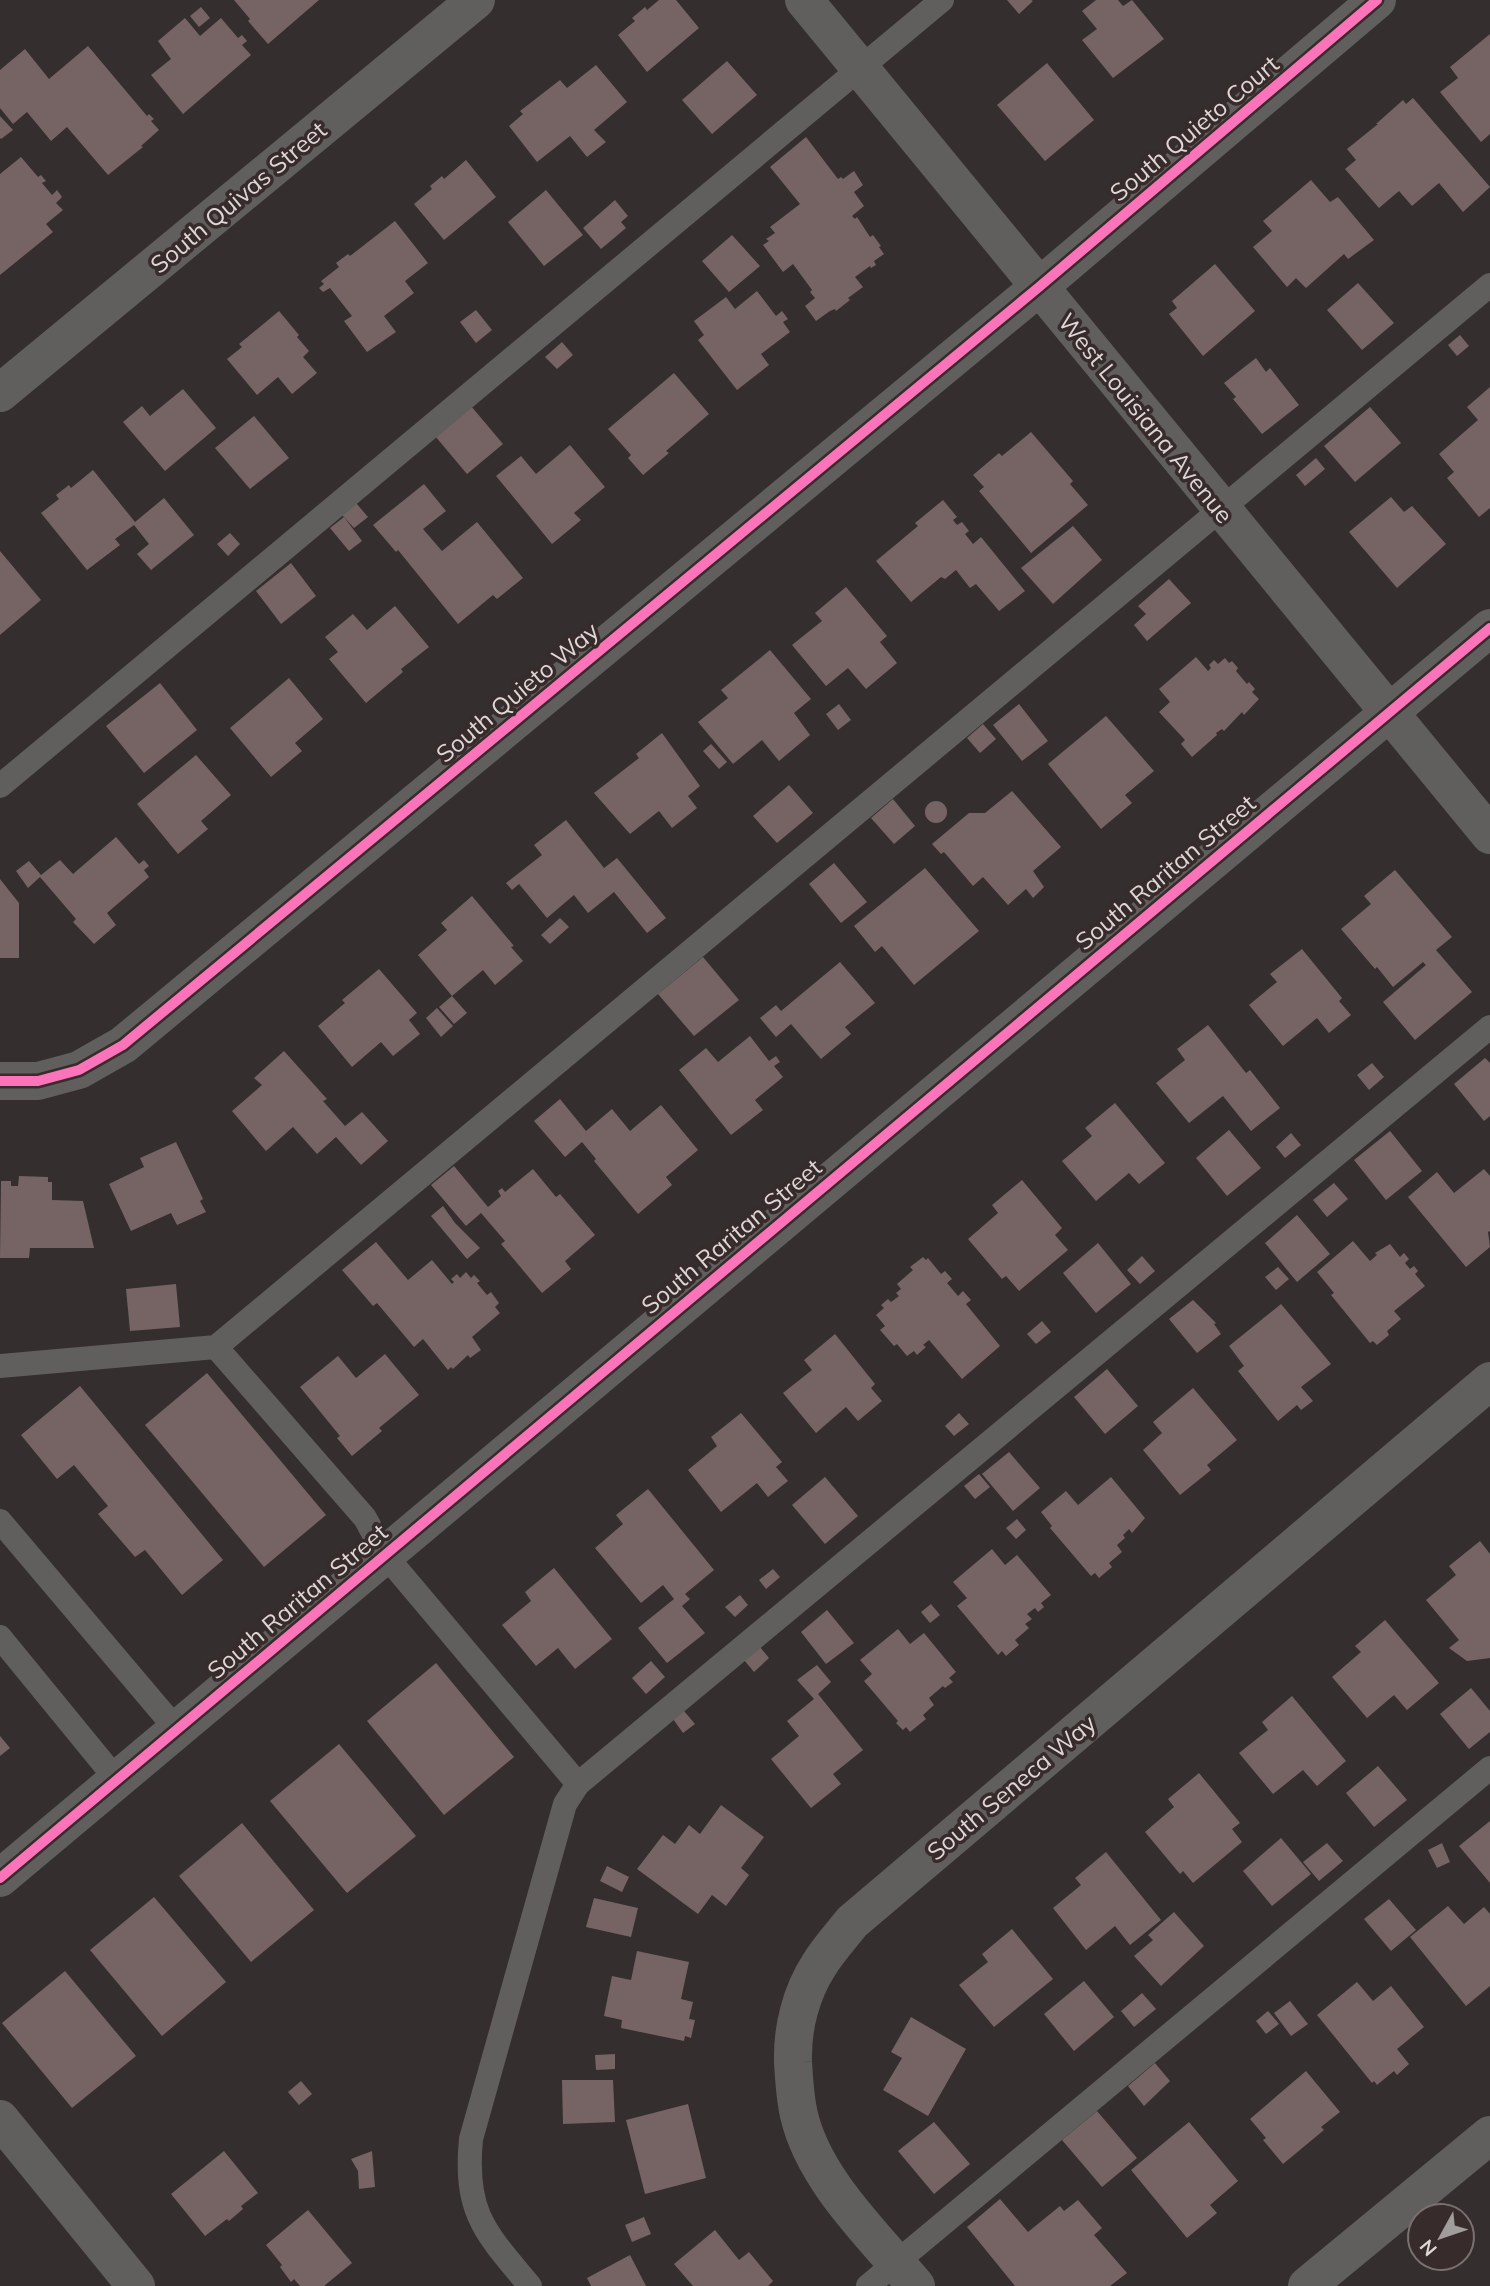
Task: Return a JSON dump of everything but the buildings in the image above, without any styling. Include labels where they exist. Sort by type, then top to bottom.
[{"type":"street","name":"South Quivas Street","points":[[0,393],[476,0]]},
{"type":"street","name":"West Louisiana Avenue","points":[[804,0],[1490,835]]},
{"type":"street","name":"South Quieto Court","points":[[1039,287],[1377,0]]},
{"type":"street","name":"South Quieto Way","points":[[0,1080],[38,1081],[79,1070],[123,1045],[1039,287]]},
{"type":"street","name":"South Raritan Street","points":[[0,1878],[1490,628]]},
{"type":"street","name":"South Seneca Way","points":[[893,2278],[816,2159],[799,2116],[792,2039],[802,2001],[818,1965],[852,1922],[1490,1381]]},
{"type":"street","points":[[0,2119],[136,2286]]},
{"type":"street","points":[[1307,2286],[1490,2135]]},
{"type":"lane","points":[[0,786],[942,0]]},
{"type":"lane","points":[[0,1366],[216,1347],[1490,285]]},
{"type":"lane","points":[[530,2286],[494,2243],[480,2219],[472,2198],[468,2168],[474,2125],[565,1804],[578,1784],[1490,1027]]},
{"type":"lane","points":[[216,1347],[365,1518],[385,1555],[578,1784]]},
{"type":"lane","points":[[0,1521],[177,1730]]},
{"type":"lane","points":[[0,1637],[117,1780]]},
{"type":"lane","points":[[893,2278],[1490,1768]]},
{"type":"cycle path","points":[[0,1081],[38,1081],[79,1070],[123,1045],[1039,287],[1377,0]]},
{"type":"cycle path","points":[[0,1878],[1490,628]]}]
